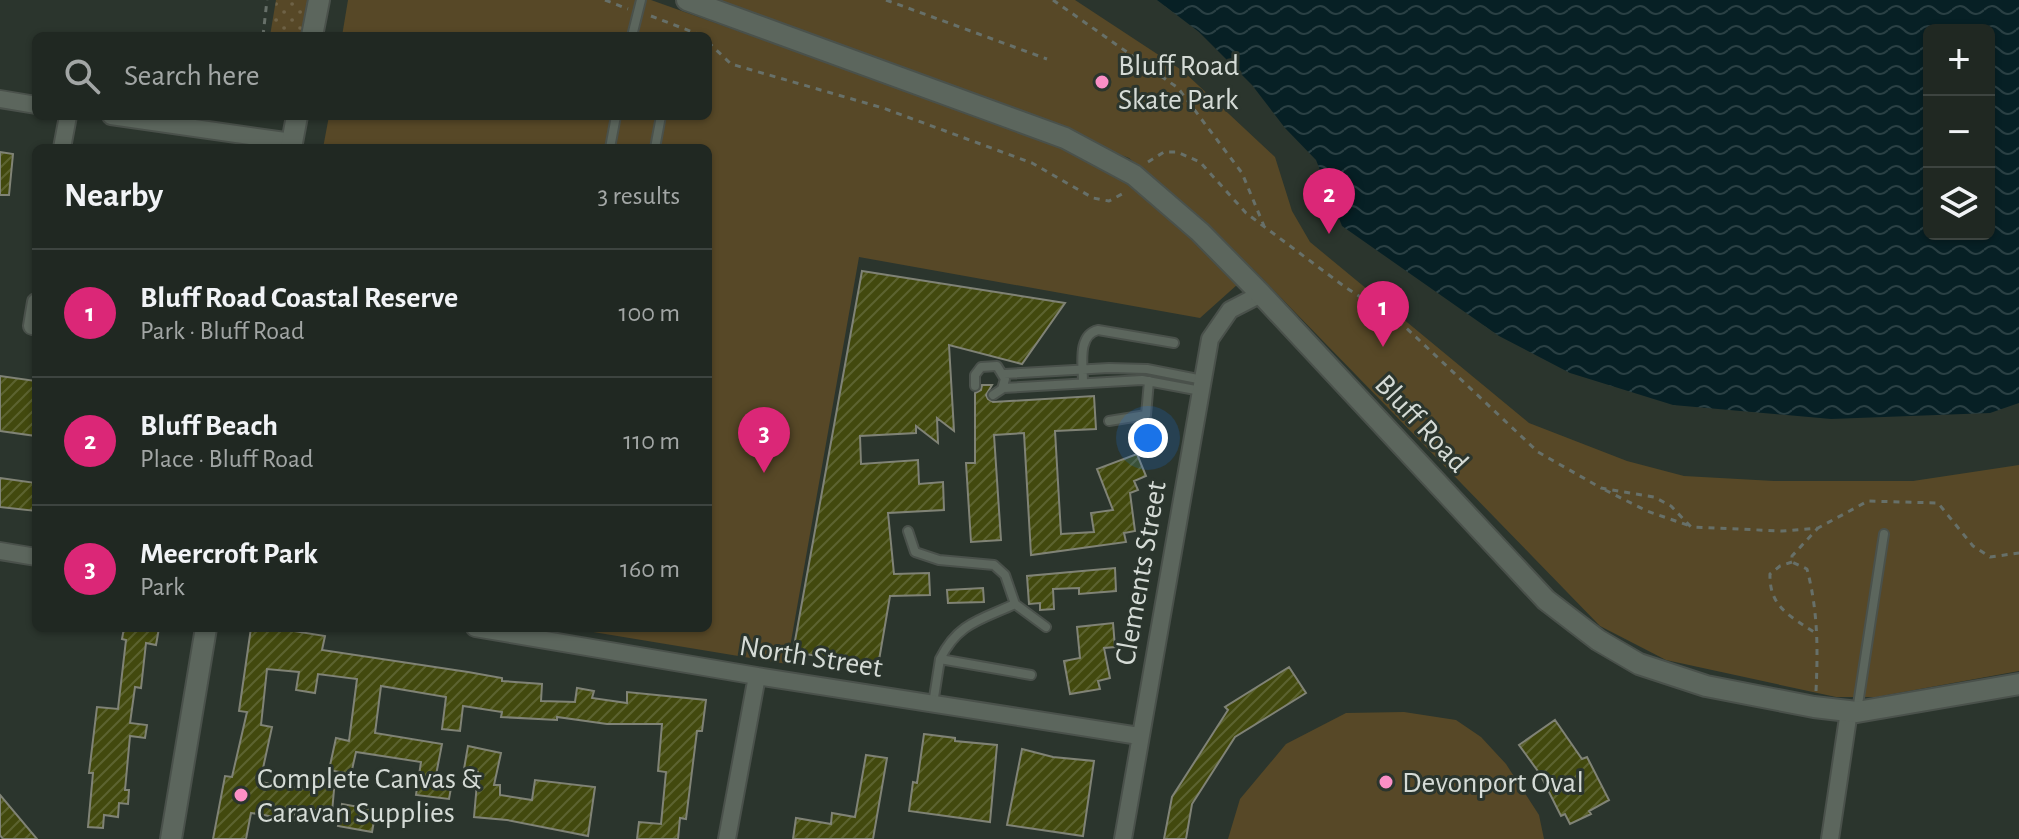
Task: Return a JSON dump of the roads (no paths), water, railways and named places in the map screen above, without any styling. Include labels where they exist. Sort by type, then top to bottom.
[{"type":"street","points":[[313,32],[319,0]]},
{"type":"street","name":"Bluff Road","points":[[693,1],[1052,133],[1134,175],[1200,232],[1261,294],[1546,600],[1598,640],[1639,664],[1706,686],[1853,712],[2019,684]]},
{"type":"street","points":[[0,99],[32,104]]},
{"type":"street","points":[[63,144],[67,120]]},
{"type":"street","points":[[136,120],[285,144]]},
{"type":"street","points":[[291,144],[296,120]]},
{"type":"street","name":"Clements Street","points":[[1123,839],[1210,339],[1230,310],[1261,294]]},
{"type":"street","points":[[0,551],[32,556]]},
{"type":"street","points":[[171,839],[205,632]]},
{"type":"street","name":"North Street","points":[[498,632],[1139,736]]},
{"type":"street","points":[[727,839],[757,676]]},
{"type":"street","points":[[1830,839],[1853,712]]},
{"type":"lane","points":[[633,32],[641,0]]},
{"type":"lane","points":[[611,144],[615,120]]},
{"type":"lane","points":[[656,144],[660,120]]},
{"type":"lane","points":[[1083,382],[1084,342],[1091,332],[1098,330],[1174,343]]},
{"type":"lane","points":[[975,386],[977,371],[986,365],[997,366],[1004,374],[1003,388]]},
{"type":"lane","points":[[1004,374],[1147,369],[1202,386]]},
{"type":"lane","points":[[993,395],[1003,388],[1083,382],[1149,381],[1202,386]]},
{"type":"lane","points":[[1109,421],[1146,415],[1149,381]]},
{"type":"lane","points":[[908,531],[915,552],[939,560],[994,565],[1005,575],[1015,604],[1046,627]]},
{"type":"lane","points":[[1853,712],[1884,534]]},
{"type":"lane","points":[[933,704],[940,659],[951,639],[967,626],[1015,604]]},
{"type":"lane","points":[[940,659],[1031,675]]},
{"type":"water","points":[[1157,0],[2019,0],[2019,403],[1990,413],[1831,419],[1673,405],[1570,373],[1499,336],[1342,226],[1316,160],[1285,128],[1252,85],[1199,32]]},
{"type":"place","name":"Bluff Road Skate Park","points":[[1102,82]]},
{"type":"place","name":"Bluff Beach","points":[[1329,234]]},
{"type":"place","name":"Bluff Road Coastal Reserve","points":[[1383,347]]},
{"type":"place","name":"Meercroft Park","points":[[764,473]]},
{"type":"place","name":"Devonport Oval","points":[[1386,782]]},
{"type":"place","name":"Complete Canvas & Caravan Supplies","points":[[241,795]]}]
